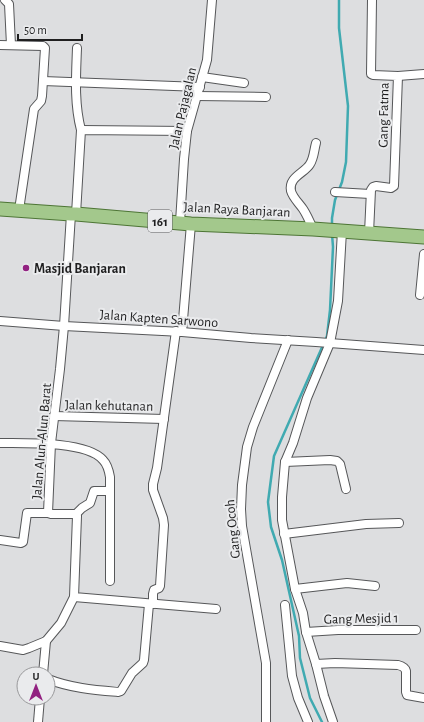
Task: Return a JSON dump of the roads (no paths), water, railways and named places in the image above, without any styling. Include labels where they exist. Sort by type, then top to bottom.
[{"type":"main road","name":"Jalan Raya Banjaran","points":[[0,209],[185,223],[424,236]]},
{"type":"street","points":[[5,0],[9,4],[11,45]]},
{"type":"street","name":"Jalan Pajagalan","points":[[179,331],[185,223],[184,159],[187,131],[207,60],[212,0]]},
{"type":"street","name":"Gang Fatma","points":[[370,194],[373,187],[376,186],[391,188],[394,186],[398,76],[373,76],[371,74],[372,0]]},
{"type":"street","points":[[0,45],[43,46],[45,48],[42,99],[34,109],[19,210]]},
{"type":"street","name":"Jalan Alun-Alun Barat","points":[[76,514],[48,513],[51,443],[64,326],[81,130],[78,118],[76,83],[77,48]]},
{"type":"street","points":[[398,76],[424,74]]},
{"type":"street","points":[[202,77],[244,83]]},
{"type":"street","points":[[43,81],[200,86]]},
{"type":"street","points":[[197,96],[266,97]]},
{"type":"street","points":[[81,130],[187,131]]},
{"type":"street","points":[[316,143],[312,162],[308,168],[292,181],[291,188],[295,199],[317,229]]},
{"type":"street","points":[[335,192],[370,194],[369,233]]},
{"type":"street","points":[[333,722],[324,696],[306,632],[303,613],[295,589],[282,520],[282,497],[285,462],[293,443],[307,398],[327,343],[338,302],[339,231]]},
{"type":"street","points":[[420,295],[424,254]]},
{"type":"street","name":"Jalan Kapten Sarwono","points":[[0,321],[64,326],[179,331],[250,338],[424,350]]},
{"type":"street","points":[[56,682],[118,692],[121,691],[132,673],[143,663],[153,594],[154,590],[160,586],[164,525],[153,490],[153,484],[179,331]]},
{"type":"street","name":"Gang Ocoh","points":[[266,722],[266,663],[242,526],[242,486],[247,447],[253,427],[288,340]]},
{"type":"street","name":"Jalan kehutanan","points":[[54,416],[164,419]]},
{"type":"street","points":[[0,443],[51,443],[86,449],[103,459],[108,468],[110,477],[110,581]]},
{"type":"street","points":[[285,462],[336,461],[340,464],[346,489]]},
{"type":"street","points":[[0,646],[23,650],[29,648],[46,641],[61,622],[74,597],[76,514],[90,503],[94,491],[110,492]]},
{"type":"street","points":[[0,540],[23,542],[27,513],[48,513]]},
{"type":"street","points":[[284,534],[366,524],[399,523]]},
{"type":"street","points":[[295,589],[347,583],[375,586]]},
{"type":"street","points":[[74,597],[216,609]]},
{"type":"street","points":[[285,605],[292,676],[298,698],[308,722]]},
{"type":"street","name":"Gang Mesjid 1","points":[[306,632],[338,630],[416,630]]},
{"type":"street","points":[[44,666],[46,641]]},
{"type":"street","points":[[316,664],[335,663],[402,666],[406,671],[407,695],[424,698]]},
{"type":"street","points":[[38,722],[39,706]]},
{"type":"waterway","points":[[332,225],[335,200],[342,182],[346,162],[348,106],[339,28],[339,0]]},
{"type":"waterway","points":[[322,722],[310,698],[300,658],[299,636],[282,560],[271,527],[268,502],[274,456],[327,336],[330,310],[333,247],[332,234]]},
{"type":"place","name":"Masjid Banjaran","points":[[26,268]]}]
